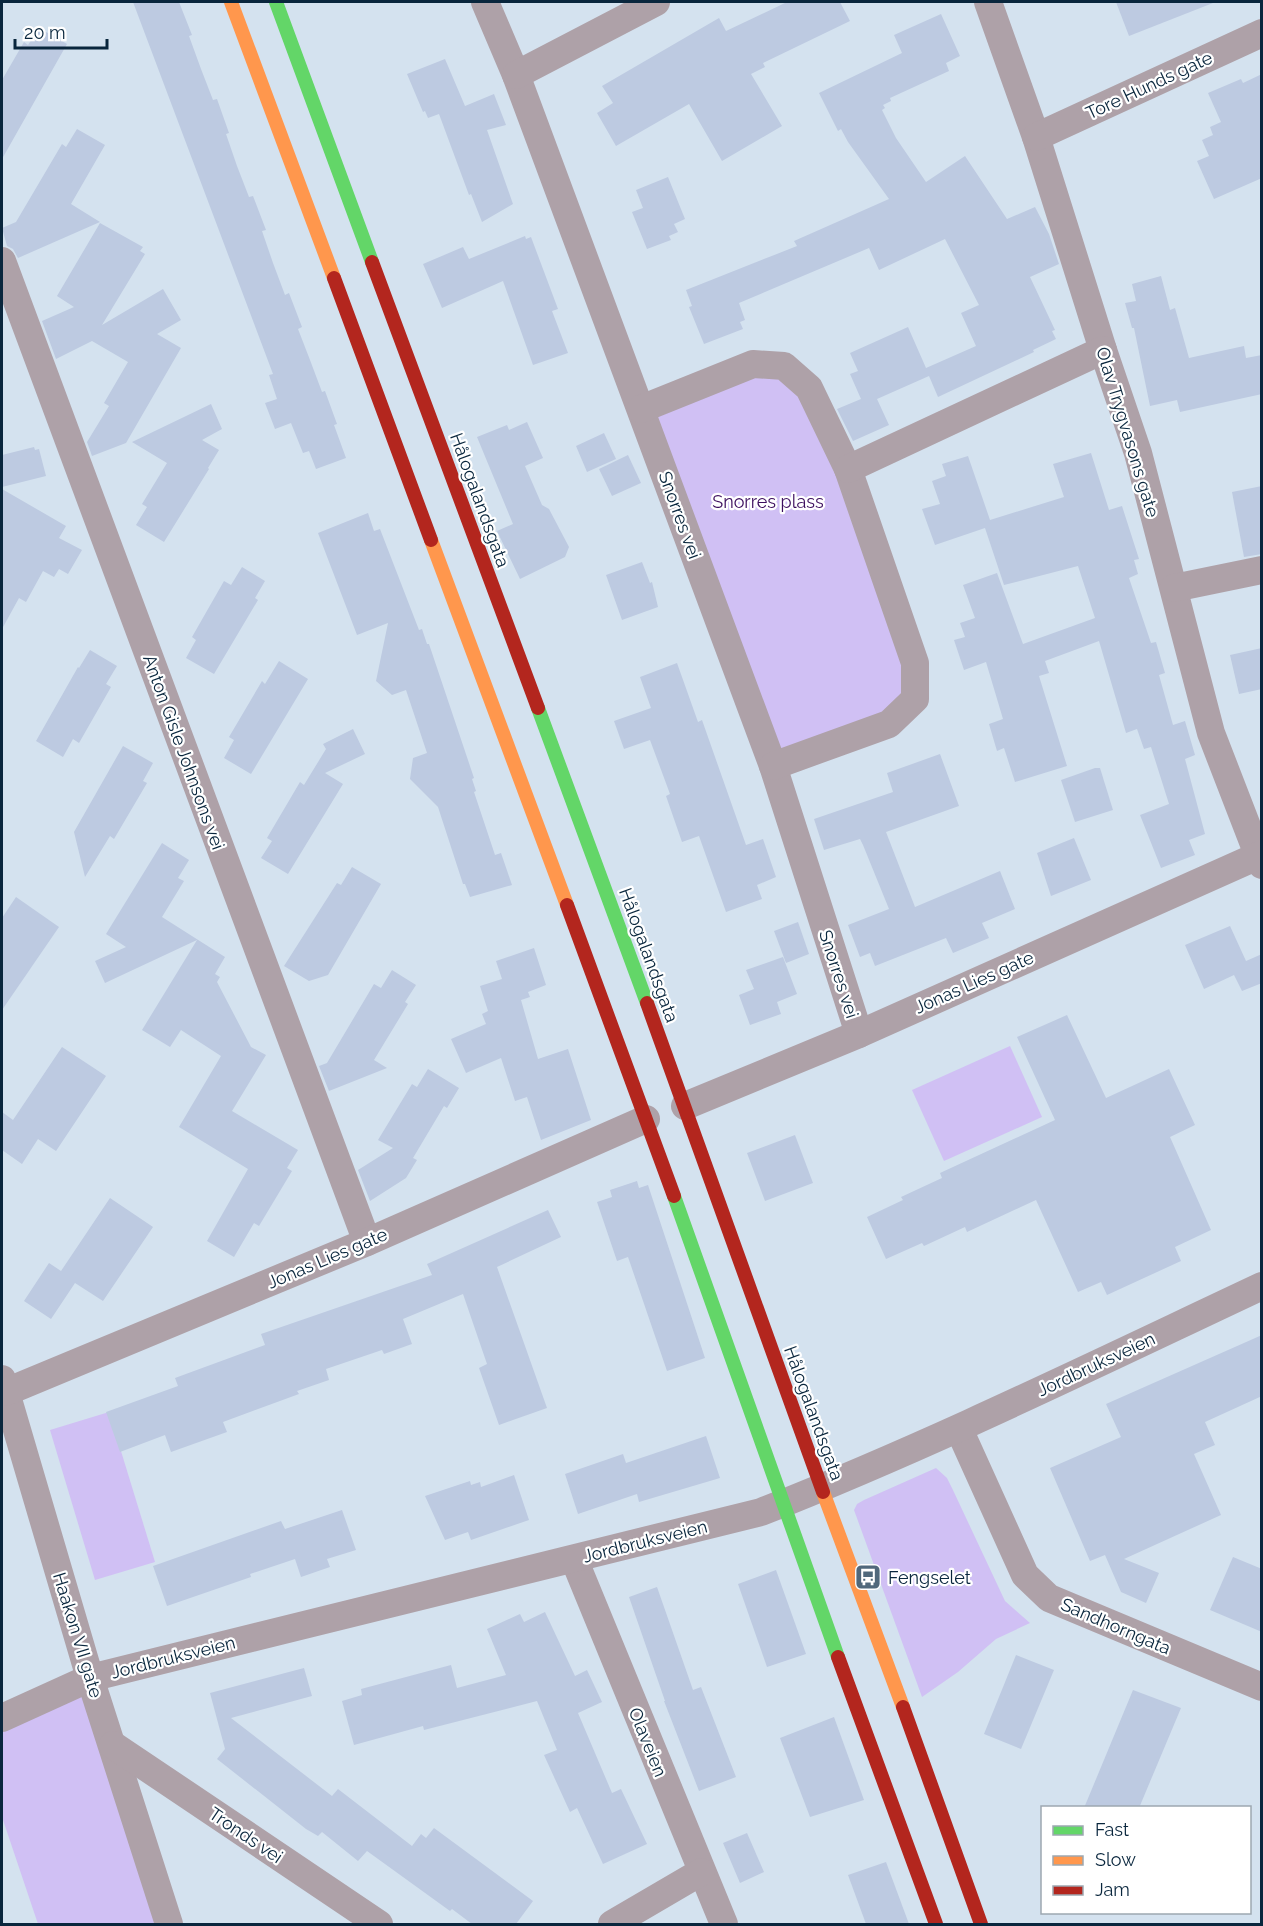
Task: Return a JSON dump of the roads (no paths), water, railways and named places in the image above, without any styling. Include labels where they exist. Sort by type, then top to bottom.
[{"type":"street","points":[[231,2],[646,1119],[782,1503],[936,1924]]},
{"type":"street","name":"Hålogalandsgata","points":[[276,2],[685,1106],[981,1924]]},
{"type":"street","name":"Snorres vei","points":[[485,2],[516,75],[773,766],[859,1034]]},
{"type":"street","points":[[516,75],[656,2]]},
{"type":"street","name":"Olav Trygvasons gate","points":[[988,2],[1036,137],[1138,453],[1211,733],[1260,858]]},
{"type":"street","name":"Tore Hunds gate","points":[[1036,137],[1262,33]]},
{"type":"street","name":"Anton Gisle Johnsons vei","points":[[2,261],[367,1242]]},
{"type":"street","points":[[848,469],[1103,350]]},
{"type":"street","points":[[641,409],[753,364],[784,366],[809,388],[848,469],[915,663],[915,699],[889,724],[773,766]]},
{"type":"street","points":[[1174,588],[1262,570]]},
{"type":"street","name":"Jonas Lies gate","points":[[685,1106],[859,1034],[1260,858]]},
{"type":"street","name":"Jonas Lies gate","points":[[4,1386],[367,1242],[646,1119]]},
{"type":"street","name":"Jordbruksveien","points":[[2,1718],[90,1678],[750,1515],[822,1488],[959,1429],[1262,1286]]},
{"type":"street","name":"Haakon VII gate","points":[[4,1386],[90,1678],[169,1924]]},
{"type":"street","name":"Sandhorngata","points":[[959,1429],[1025,1575],[1049,1598],[1262,1687]]},
{"type":"street","name":"Olaveien","points":[[574,1559],[724,1924]]},
{"type":"street","name":"Tronds vei","points":[[113,1745],[379,1924]]},
{"type":"street","points":[[612,1924],[701,1872]]},
{"type":"place","name":"Fengselet","points":[[868,1577]]},
{"type":"park label","name":"Snorres plass","points":[[768,501]]}]
